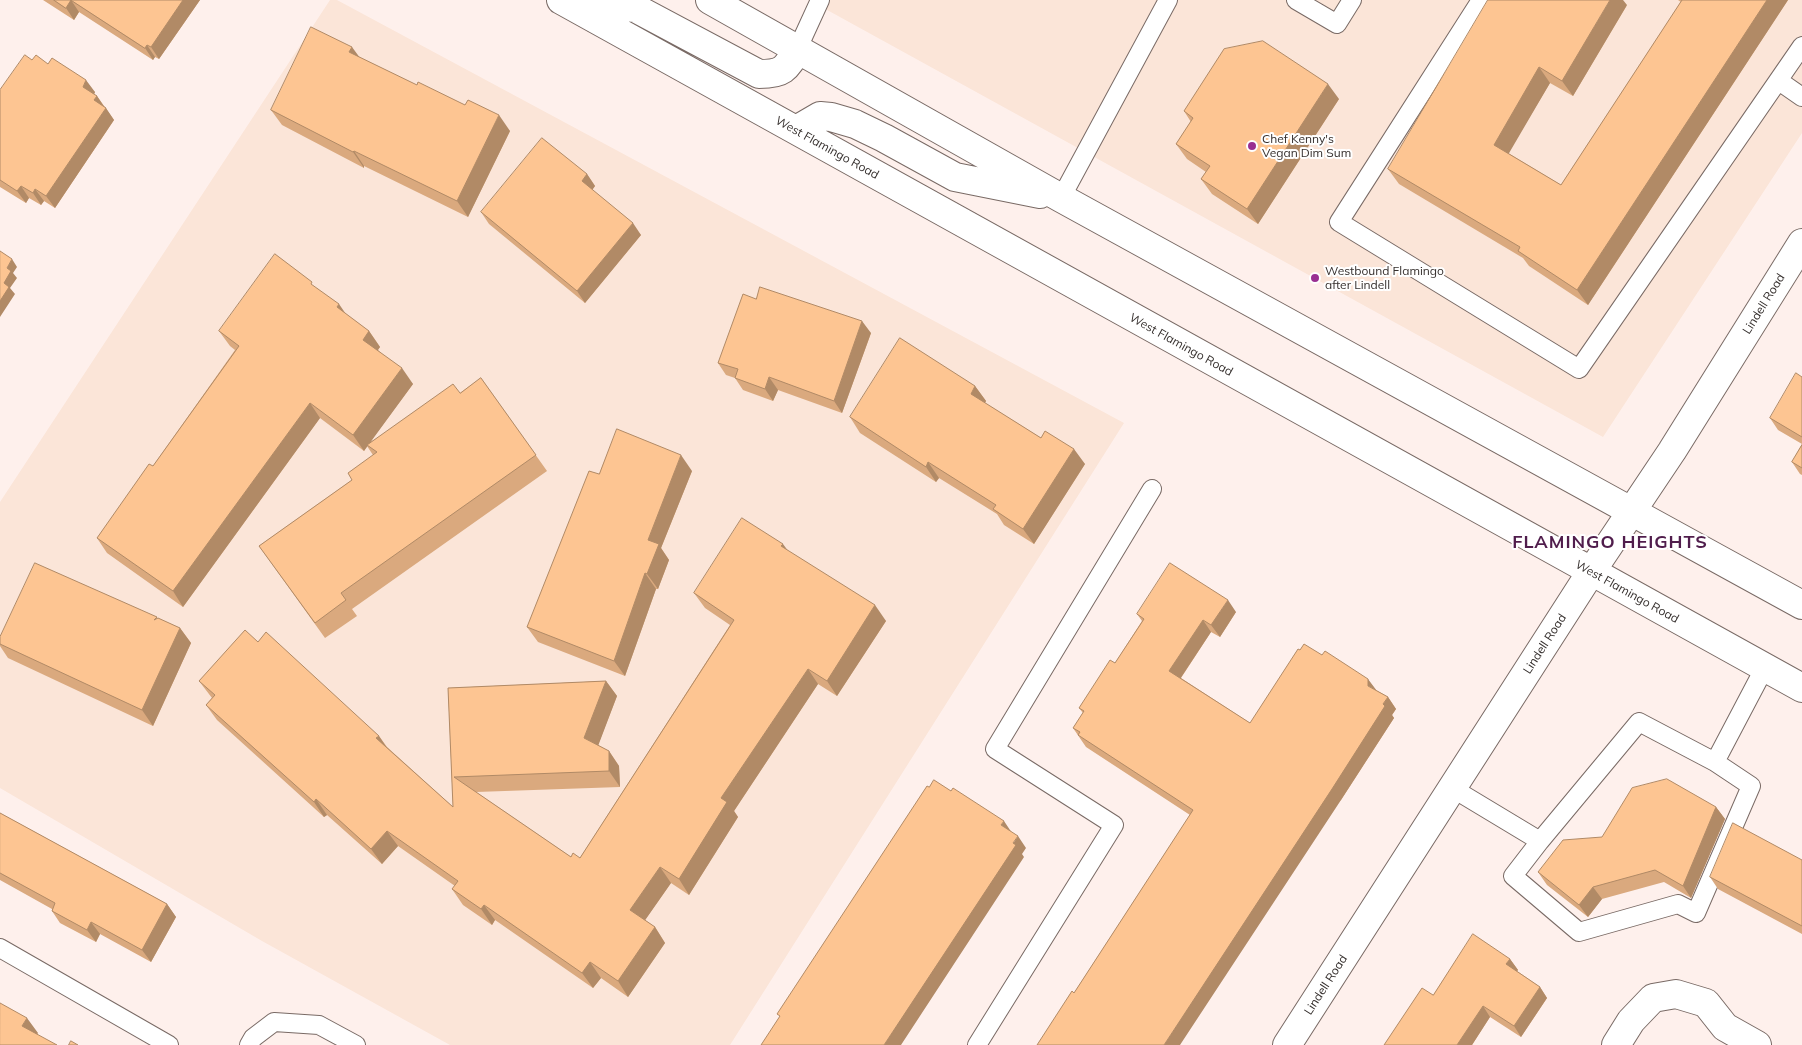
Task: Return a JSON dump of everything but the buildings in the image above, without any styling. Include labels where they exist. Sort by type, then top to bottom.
[{"type":"main road","points":[[561,0],[635,8],[758,74],[776,74],[787,67],[798,48]]},
{"type":"main road","name":"West Flamingo Road","points":[[561,0],[1802,688]]},
{"type":"main road","points":[[710,0],[1061,198],[1802,605]]},
{"type":"main road","points":[[796,130],[820,116],[831,117],[855,124],[884,138],[955,177],[1061,198]]},
{"type":"main road","name":"Lindell Road","points":[[1287,1045],[1631,511],[1794,273],[1802,243]]},
{"type":"main road","points":[[1616,1045],[1631,1021],[1653,998],[1676,994],[1706,1004],[1725,1027],[1757,1045]]},
{"type":"lane","points":[[798,48],[820,0]]},
{"type":"lane","points":[[1061,198],[1168,0]]},
{"type":"lane","points":[[1296,0],[1337,24],[1352,0]]},
{"type":"lane","points":[[1481,0],[1339,222],[1579,369],[1802,46]]},
{"type":"lane","points":[[1779,81],[1802,97]]},
{"type":"lane","points":[[977,1045],[1114,825],[995,749],[1152,489]]},
{"type":"lane","points":[[1715,762],[1764,667]]},
{"type":"lane","points":[[1639,722],[1715,762],[1752,786],[1696,913],[1678,904],[1579,932],[1513,876],[1540,840],[1639,722]]},
{"type":"lane","points":[[1452,788],[1540,840]]},
{"type":"lane","points":[[0,948],[169,1045]]},
{"type":"lane","points":[[249,1045],[274,1022],[319,1025],[356,1045]]},
{"type":"shaded area","points":[[330,0],[337,0],[1124,423],[730,1045],[450,1045],[262,941],[0,788],[0,502]]},
{"type":"shaded area","points":[[809,0],[1802,0],[1802,133],[1603,437]]},
{"type":"place","name":"Chef Kenny's Vegan Dim Sum","points":[[1252,146]]},
{"type":"place","name":"Westbound Flamingo after Lindell","points":[[1315,278]]},
{"type":"district","name":"FLAMINGO HEIGHTS","points":[[1610,543]]}]
